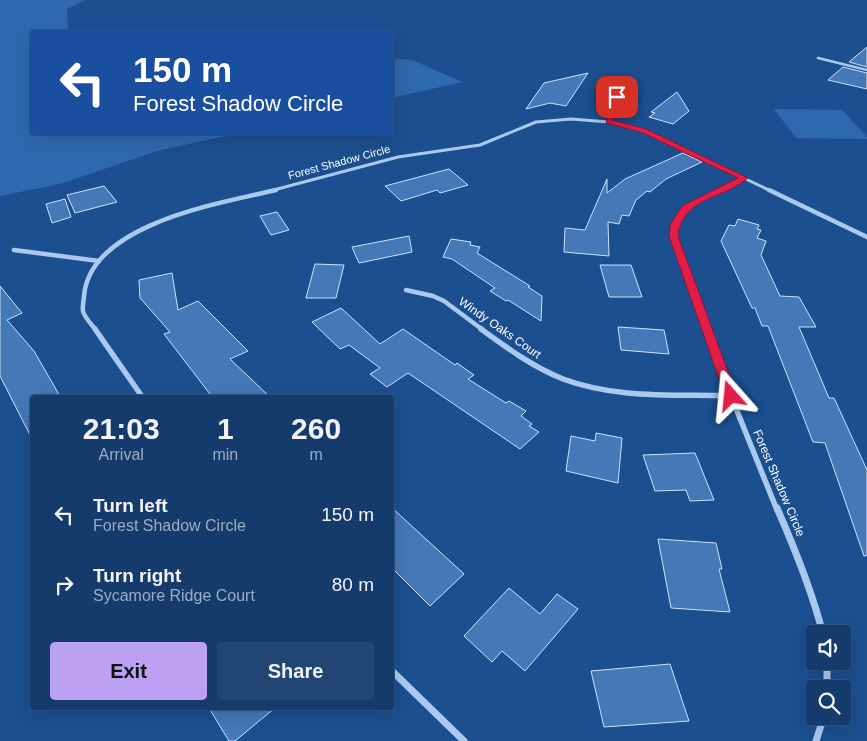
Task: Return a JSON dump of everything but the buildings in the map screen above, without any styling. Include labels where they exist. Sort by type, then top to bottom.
[{"type":"street","points":[[818,58],[867,70]]},
{"type":"street","points":[[608,122],[617,97]]},
{"type":"street","name":"Forest Shadow Circle","points":[[141,395],[83,312],[81,298],[84,285],[89,273],[107,252],[139,230],[158,221],[393,159],[482,145],[533,123],[575,119],[608,122],[644,130],[867,237]]},
{"type":"street","name":"Forest Shadow Circle","points":[[744,178],[685,208],[675,225],[673,236],[731,396],[768,489],[794,547],[821,625]]},
{"type":"street","points":[[14,250],[99,261]]},
{"type":"street","name":"Windy Oaks Court","points":[[406,290],[433,296],[444,301],[532,364],[581,385],[626,392],[731,396]]},
{"type":"street","points":[[394,673],[464,741]]},
{"type":"street","points":[[816,741],[821,725]]},
{"type":"shaded area","points":[[0,0],[85,0],[67,9],[68,30],[30,30],[30,135],[230,135],[157,151],[60,184],[0,196]]},
{"type":"shaded area","points":[[394,58],[412,60],[463,82],[394,97]]},
{"type":"shaded area","points":[[774,109],[842,110],[867,139],[796,138]]},
{"type":"route","points":[[617,97],[608,122],[644,130],[744,178],[685,208],[675,225],[673,236],[731,396]]}]
